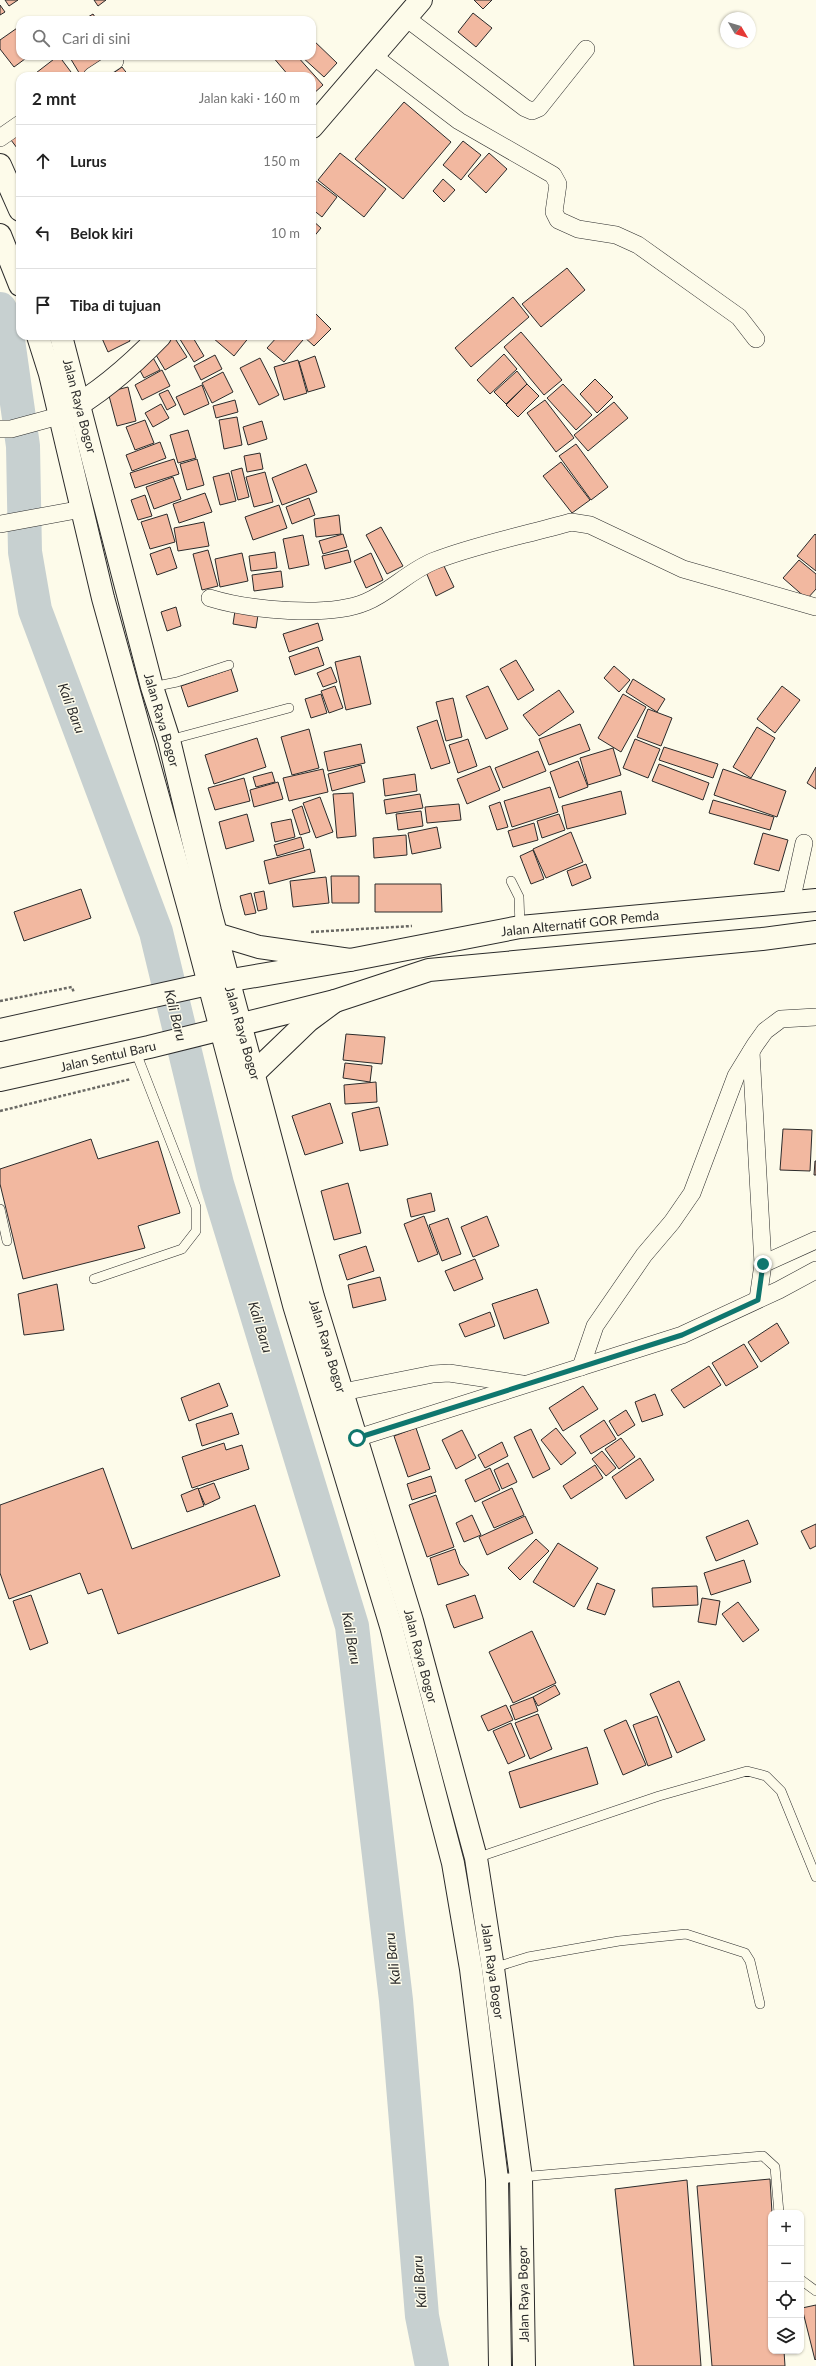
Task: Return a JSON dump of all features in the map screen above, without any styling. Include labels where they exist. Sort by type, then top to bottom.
[{"type":"main road","points":[[316,122],[372,55],[421,0]]},
{"type":"main road","points":[[0,165],[16,201]]},
{"type":"main road","points":[[0,236],[16,275]]},
{"type":"main road","name":"Jalan Raya Bogor","points":[[39,340],[50,419],[72,511],[103,598],[211,984],[220,1029],[294,1305],[391,1626],[453,1863],[471,1969],[497,2179],[500,2366]]},
{"type":"main road","name":"Jalan Raya Bogor","points":[[63,340],[152,687],[168,740],[216,934],[211,984]]},
{"type":"main road","points":[[50,419],[79,405],[119,373],[156,340]]},
{"type":"main road","name":"Jalan Alternatif GOR Pemda","points":[[211,984],[350,960],[520,927],[816,900]]},
{"type":"main road","points":[[220,1029],[335,1001],[429,970],[762,940],[816,932]]},
{"type":"main road","points":[[216,934],[259,947],[350,960]]},
{"type":"main road","points":[[0,1030],[79,1011],[211,984]]},
{"type":"main road","points":[[254,1073],[308,1021],[335,1001]]},
{"type":"main road","name":"Jalan Raya Bogor","points":[[220,1029],[254,1073],[313,1297],[412,1621],[476,1858],[493,1968],[521,2178],[524,2366]]},
{"type":"main road","name":"Jalan Sentul Baru","points":[[0,1080],[220,1029]]},
{"type":"main road","points":[[364,1536],[385,1530]]},
{"type":"street","points":[[406,18],[532,111],[539,108],[586,49]]},
{"type":"street","points":[[372,55],[459,121],[553,175],[558,184],[554,212],[558,220],[578,229],[616,235],[638,245],[739,317],[756,339]]},
{"type":"street","points":[[98,72],[115,61]]},
{"type":"street","points":[[0,138],[16,127]]},
{"type":"street","points":[[5,429],[50,419]]},
{"type":"street","points":[[8,522],[72,511]]},
{"type":"street","points":[[210,598],[227,604],[292,610],[324,612],[345,609],[366,602],[431,562],[571,522],[590,525],[683,569],[816,607]]},
{"type":"street","points":[[791,902],[804,843]]},
{"type":"street","points":[[581,1367],[595,1326],[644,1255],[672,1222],[692,1193],[736,1076],[765,1031],[781,1019],[816,1017]]},
{"type":"street","points":[[751,1052],[763,1264],[758,1300]]},
{"type":"street","points":[[763,1264],[816,1240]]},
{"type":"street","points":[[357,1438],[682,1335],[758,1300],[816,1270]]},
{"type":"street","points":[[343,1392],[433,1374],[449,1373],[526,1385]]},
{"type":"lane","points":[[152,687],[177,682],[229,666]]},
{"type":"lane","points":[[168,740],[289,708]]},
{"type":"lane","points":[[511,881],[519,896],[520,927]]},
{"type":"lane","points":[[94,1279],[182,1248],[196,1231],[196,1208],[144,1073],[142,1048]]},
{"type":"lane","points":[[0,1209],[6,1241]]},
{"type":"lane","points":[[476,1858],[659,1796],[747,1771],[766,1776],[781,1790],[816,1877]]},
{"type":"lane","points":[[493,1968],[528,1957],[612,1942],[686,1934],[745,1953],[750,1961],[760,2004]]},
{"type":"lane","points":[[497,2179],[763,2156],[775,2167],[779,2210]]},
{"type":"lane","points":[[804,2282],[816,2291]]},
{"type":"path","points":[[0,1001],[72,987],[79,1011]]},
{"type":"path","points":[[0,1111],[133,1078],[144,1073]]},
{"type":"building","points":[[5,0],[18,0],[9,6]]},
{"type":"building","points":[[94,0],[106,0],[98,6]]},
{"type":"building","points":[[474,0],[492,0],[483,9]]},
{"type":"building","points":[[0,5],[5,12],[0,15]]},
{"type":"building","points":[[473,13],[492,28],[476,47],[458,32]]},
{"type":"building","points":[[16,29],[16,60],[24,60],[14,67],[0,49],[0,40]]},
{"type":"building","points":[[316,43],[337,63],[324,77],[305,60],[316,60]]},
{"type":"building","points":[[53,60],[62,60],[71,72],[37,72]]},
{"type":"building","points":[[71,60],[107,60],[88,72],[79,72]]},
{"type":"building","points":[[275,60],[301,60],[311,72],[286,72]]},
{"type":"building","points":[[122,67],[126,72],[115,72]]},
{"type":"building","points":[[316,77],[323,85],[316,91]]},
{"type":"building","points":[[404,102],[451,142],[403,199],[355,159]]},
{"type":"building","points":[[16,136],[16,147],[11,140]]},
{"type":"building","points":[[463,141],[481,155],[461,180],[443,165]]},
{"type":"building","points":[[340,153],[386,189],[364,217],[318,180]]},
{"type":"building","points":[[489,153],[507,169],[486,193],[468,176]]},
{"type":"building","points":[[443,179],[455,190],[444,202],[433,191]]},
{"type":"building","points":[[316,181],[337,197],[322,217],[316,212]]},
{"type":"building","points":[[316,224],[321,228],[316,234]]},
{"type":"building","points":[[567,268],[585,290],[541,327],[522,304]]},
{"type":"building","points":[[513,297],[529,317],[471,367],[455,348]]},
{"type":"building","points":[[316,314],[331,329],[314,346],[307,340],[316,340]]},
{"type":"building","points":[[521,332],[562,380],[544,395],[504,347]]},
{"type":"building","points":[[103,340],[130,340],[130,341],[108,352]]},
{"type":"building","points":[[169,340],[176,340],[187,357],[165,370],[153,350]]},
{"type":"building","points":[[180,340],[194,340],[204,356],[194,362]]},
{"type":"building","points":[[215,340],[247,340],[234,356]]},
{"type":"building","points":[[274,340],[303,340],[284,362],[267,348]]},
{"type":"building","points":[[151,354],[160,370],[144,378],[136,363]]},
{"type":"building","points":[[504,354],[517,369],[490,394],[477,380]]},
{"type":"building","points":[[215,355],[222,369],[201,380],[194,366]]},
{"type":"building","points":[[315,356],[325,387],[308,392],[299,362]]},
{"type":"building","points":[[260,358],[279,395],[259,405],[240,368]]},
{"type":"building","points":[[298,360],[307,393],[284,400],[274,367]]},
{"type":"building","points":[[162,370],[170,386],[142,400],[135,385]]},
{"type":"building","points":[[517,371],[527,384],[506,404],[494,392]]},
{"type":"building","points":[[223,372],[233,392],[212,403],[202,383]]},
{"type":"building","points":[[595,379],[613,397],[597,413],[580,394]]},
{"type":"building","points":[[527,384],[539,396],[518,417],[506,405]]},
{"type":"building","points":[[563,384],[592,415],[576,430],[547,398]]},
{"type":"building","points":[[202,385],[209,404],[184,415],[176,397]]},
{"type":"building","points":[[128,387],[136,421],[117,426],[108,392]]},
{"type":"building","points":[[168,390],[176,405],[167,410],[159,394]]},
{"type":"building","points":[[235,400],[238,412],[216,418],[213,406]]},
{"type":"building","points":[[545,400],[574,438],[556,452],[527,413]]},
{"type":"building","points":[[614,402],[628,418],[588,451],[574,435]]},
{"type":"building","points":[[161,404],[169,418],[153,427],[145,413]]},
{"type":"building","points":[[237,417],[242,445],[224,449],[219,420]]},
{"type":"building","points":[[145,420],[154,443],[135,450],[126,427]]},
{"type":"building","points":[[262,421],[267,439],[248,445],[243,427]]},
{"type":"building","points":[[188,430],[196,458],[178,463],[170,435]]},
{"type":"building","points":[[160,442],[166,458],[132,471],[126,455]]},
{"type":"building","points":[[576,444],[608,487],[591,500],[559,456]]},
{"type":"building","points":[[260,453],[263,469],[247,472],[244,456]]},
{"type":"building","points":[[174,459],[179,474],[135,488],[130,473]]},
{"type":"building","points":[[197,459],[204,485],[187,490],[180,464]]},
{"type":"building","points":[[561,462],[590,500],[572,513],[543,476]]},
{"type":"building","points":[[306,464],[317,492],[282,505],[272,478]]},
{"type":"building","points":[[242,468],[249,497],[238,500],[231,471]]},
{"type":"building","points":[[265,472],[273,502],[254,507],[246,477]]},
{"type":"building","points":[[229,473],[236,501],[220,505],[213,477]]},
{"type":"building","points":[[173,477],[181,499],[154,509],[146,487]]},
{"type":"building","points":[[205,493],[212,512],[179,523],[173,504]]},
{"type":"building","points":[[145,495],[152,516],[138,520],[131,500]]},
{"type":"building","points":[[309,498],[315,515],[292,524],[286,507]]},
{"type":"building","points":[[279,505],[287,528],[253,540],[245,517]]},
{"type":"building","points":[[167,514],[175,542],[150,549],[141,522]]},
{"type":"building","points":[[339,515],[341,534],[316,537],[314,519]]},
{"type":"building","points":[[204,522],[209,546],[178,551],[174,528]]},
{"type":"building","points":[[381,527],[403,566],[387,574],[366,535]]},
{"type":"building","points":[[343,534],[347,547],[323,554],[319,541]]},
{"type":"building","points":[[815,534],[816,535],[816,571],[797,556]]},
{"type":"building","points":[[303,535],[309,565],[289,569],[283,539]]},
{"type":"building","points":[[170,547],[177,568],[157,575],[150,554]]},
{"type":"building","points":[[208,550],[218,586],[202,590],[193,554]]},
{"type":"building","points":[[348,550],[351,562],[325,569],[322,556]]},
{"type":"building","points":[[275,552],[277,568],[251,571],[249,556]]},
{"type":"building","points":[[242,553],[248,581],[220,587],[215,559]]},
{"type":"building","points":[[371,553],[383,580],[366,588],[354,561]]},
{"type":"building","points":[[799,560],[816,574],[816,589],[807,599],[783,578]]},
{"type":"building","points":[[443,564],[454,587],[436,596],[426,572]]},
{"type":"building","points":[[281,571],[283,587],[254,591],[252,575]]},
{"type":"building","points":[[176,607],[181,626],[167,631],[161,612]]},
{"type":"building","points":[[235,611],[258,615],[256,628],[233,624]]},
{"type":"building","points":[[318,623],[323,640],[289,652],[283,634]]},
{"type":"building","points":[[318,647],[324,665],[295,675],[289,657]]},
{"type":"building","points":[[360,656],[371,704],[346,710],[335,662]]},
{"type":"building","points":[[516,660],[534,690],[518,700],[500,669]]},
{"type":"building","points":[[614,666],[630,680],[619,692],[604,678]]},
{"type":"building","points":[[331,667],[337,682],[323,687],[317,673]]},
{"type":"building","points":[[231,669],[238,691],[188,707],[181,686]]},
{"type":"building","points":[[633,679],[665,699],[657,712],[626,692]]},
{"type":"building","points":[[335,686],[343,708],[329,713],[321,691]]},
{"type":"building","points":[[488,686],[508,729],[486,739],[466,696]]},
{"type":"building","points":[[782,686],[800,700],[775,733],[757,719]]},
{"type":"building","points":[[559,690],[574,712],[539,736],[523,715]]},
{"type":"building","points":[[321,694],[327,713],[311,718],[305,699]]},
{"type":"building","points":[[623,694],[646,707],[621,752],[598,738]]},
{"type":"building","points":[[453,698],[462,737],[446,741],[436,702]]},
{"type":"building","points":[[648,709],[672,718],[661,746],[637,737]]},
{"type":"building","points":[[437,720],[450,763],[431,769],[417,727]]},
{"type":"building","points":[[580,724],[590,750],[549,765],[539,739]]},
{"type":"building","points":[[757,727],[775,738],[751,778],[733,767]]},
{"type":"building","points":[[309,729],[319,768],[292,775],[281,737]]},
{"type":"building","points":[[257,738],[266,767],[214,784],[205,755]]},
{"type":"building","points":[[468,739],[477,766],[458,773],[449,745]]},
{"type":"building","points":[[635,739],[660,749],[648,778],[623,768]]},
{"type":"building","points":[[361,744],[365,763],[328,771],[324,752]]},
{"type":"building","points":[[664,747],[718,764],[713,778],[659,760]]},
{"type":"building","points":[[613,748],[621,775],[588,785],[580,758]]},
{"type":"building","points":[[538,751],[546,771],[503,788],[495,768]]},
{"type":"building","points":[[578,761],[588,787],[559,798],[550,772]]},
{"type":"building","points":[[659,764],[709,783],[703,800],[652,781]]},
{"type":"building","points":[[361,765],[365,782],[332,791],[328,774]]},
{"type":"building","points":[[490,766],[500,790],[467,804],[457,779]]},
{"type":"building","points":[[816,767],[816,789],[807,783]]},
{"type":"building","points":[[323,769],[328,792],[289,801],[283,778]]},
{"type":"building","points":[[723,769],[786,791],[777,817],[714,795]]},
{"type":"building","points":[[272,772],[275,782],[256,787],[253,777]]},
{"type":"building","points":[[415,774],[417,791],[385,796],[383,779]]},
{"type":"building","points":[[244,778],[250,801],[215,810],[208,788]]},
{"type":"building","points":[[278,782],[283,799],[254,807],[250,790]]},
{"type":"building","points":[[550,787],[558,812],[512,827],[504,801]]},
{"type":"building","points":[[621,791],[626,814],[567,829],[562,806]]},
{"type":"building","points":[[353,793],[356,836],[337,838],[333,794]]},
{"type":"building","points":[[420,794],[423,808],[386,814],[384,800]]},
{"type":"building","points":[[320,797],[333,832],[316,838],[303,803]]},
{"type":"building","points":[[713,800],[774,817],[770,830],[709,813]]},
{"type":"building","points":[[500,802],[508,827],[497,830],[489,806]]},
{"type":"building","points":[[459,804],[461,820],[427,823],[425,807]]},
{"type":"building","points":[[302,806],[310,832],[300,835],[292,810]]},
{"type":"building","points":[[421,811],[423,826],[398,830],[396,814]]},
{"type":"building","points":[[247,814],[254,841],[226,849],[219,822]]},
{"type":"building","points":[[559,814],[565,830],[542,838],[537,821]]},
{"type":"building","points":[[291,819],[295,837],[275,842],[271,823]]},
{"type":"building","points":[[534,823],[538,840],[513,847],[508,831]]},
{"type":"building","points":[[437,827],[441,848],[412,854],[408,833]]},
{"type":"building","points":[[571,832],[583,862],[546,878],[533,849]]},
{"type":"building","points":[[763,833],[788,840],[779,871],[754,864]]},
{"type":"building","points":[[406,835],[407,855],[374,858],[373,838]]},
{"type":"building","points":[[301,837],[304,848],[277,856],[274,845]]},
{"type":"building","points":[[310,849],[315,872],[269,884],[264,861]]},
{"type":"building","points":[[533,850],[544,879],[531,884],[520,856]]},
{"type":"building","points":[[586,864],[591,878],[572,886],[567,871]]},
{"type":"building","points":[[331,876],[359,876],[359,903],[332,903]]},
{"type":"building","points":[[326,877],[329,903],[293,907],[290,881]]},
{"type":"building","points":[[375,884],[441,884],[442,912],[375,912]]},
{"type":"building","points":[[81,889],[91,918],[24,941],[14,912]]},
{"type":"building","points":[[264,891],[267,909],[258,911],[254,893]]},
{"type":"building","points":[[251,893],[256,913],[245,915],[240,896]]},
{"type":"building","points":[[346,1034],[385,1037],[382,1064],[343,1060]]},
{"type":"building","points":[[345,1063],[372,1066],[370,1082],[343,1078]]},
{"type":"building","points":[[376,1082],[377,1102],[345,1104],[344,1085]]},
{"type":"building","points":[[330,1103],[343,1143],[305,1155],[292,1116]]},
{"type":"building","points":[[379,1107],[388,1145],[360,1151],[352,1113]]},
{"type":"building","points":[[783,1129],[812,1130],[810,1171],[780,1170]]},
{"type":"building","points":[[91,1139],[98,1159],[158,1141],[180,1213],[138,1226],[145,1248],[23,1279],[0,1184],[0,1169]]},
{"type":"building","points":[[815,1161],[816,1175],[814,1175]]},
{"type":"building","points":[[348,1183],[361,1233],[334,1240],[321,1191]]},
{"type":"building","points":[[431,1193],[435,1211],[411,1217],[407,1199]]},
{"type":"building","points":[[424,1216],[438,1254],[418,1262],[404,1224]]},
{"type":"building","points":[[487,1216],[499,1246],[473,1257],[461,1227]]},
{"type":"building","points":[[448,1218],[461,1254],[442,1261],[429,1225]]},
{"type":"building","points":[[366,1246],[374,1271],[347,1280],[339,1255]]},
{"type":"building","points":[[475,1259],[483,1279],[454,1291],[445,1271]]},
{"type":"building","points":[[380,1277],[386,1300],[353,1308],[348,1285]]},
{"type":"building","points":[[57,1284],[64,1330],[24,1335],[18,1294]]},
{"type":"building","points":[[537,1289],[549,1323],[504,1339],[492,1304]]},
{"type":"building","points":[[490,1312],[495,1326],[465,1337],[459,1324]]},
{"type":"building","points":[[777,1323],[789,1343],[761,1362],[748,1342]]},
{"type":"building","points":[[744,1344],[758,1367],[726,1386],[712,1363]]},
{"type":"building","points":[[709,1366],[721,1385],[684,1408],[671,1390]]},
{"type":"building","points":[[219,1383],[228,1406],[189,1421],[181,1398]]},
{"type":"building","points":[[583,1386],[598,1409],[563,1431],[549,1408]]},
{"type":"building","points":[[655,1394],[663,1415],[642,1422],[635,1402]]},
{"type":"building","points":[[626,1410],[635,1425],[618,1436],[609,1421]]},
{"type":"building","points":[[232,1413],[239,1434],[202,1446],[196,1424]]},
{"type":"building","points":[[604,1420],[616,1439],[591,1454],[580,1436]]},
{"type":"building","points":[[416,1428],[430,1469],[408,1477],[394,1436]]},
{"type":"building","points":[[556,1428],[576,1453],[561,1465],[541,1440]]},
{"type":"building","points":[[531,1429],[550,1469],[533,1478],[514,1437]]},
{"type":"building","points":[[462,1430],[476,1458],[456,1469],[442,1440]]},
{"type":"building","points":[[621,1438],[635,1457],[619,1469],[605,1449]]},
{"type":"building","points":[[502,1442],[508,1456],[485,1468],[478,1455]]},
{"type":"building","points":[[224,1443],[226,1450],[242,1445],[249,1469],[192,1488],[182,1457]]},
{"type":"building","points":[[602,1451],[616,1468],[606,1476],[592,1459]]},
{"type":"building","points":[[640,1458],[654,1480],[626,1499],[612,1477]]},
{"type":"building","points":[[508,1463],[517,1482],[502,1489],[494,1470]]},
{"type":"building","points":[[595,1465],[603,1478],[571,1499],[563,1486]]},
{"type":"building","points":[[103,1468],[132,1549],[255,1505],[280,1576],[118,1634],[102,1589],[88,1594],[80,1573],[9,1599],[0,1573],[0,1505]]},
{"type":"building","points":[[490,1468],[500,1490],[475,1502],[465,1480]]},
{"type":"building","points":[[431,1476],[436,1492],[412,1500],[407,1484]]},
{"type":"building","points":[[214,1483],[220,1498],[205,1505],[198,1489]]},
{"type":"building","points":[[198,1488],[204,1506],[187,1512],[181,1495]]},
{"type":"building","points":[[512,1488],[524,1515],[494,1528],[482,1502]]},
{"type":"building","points":[[436,1495],[454,1547],[427,1557],[409,1505]]},
{"type":"building","points":[[472,1515],[481,1535],[464,1542],[456,1523]]},
{"type":"building","points":[[525,1516],[533,1533],[487,1555],[479,1537]]},
{"type":"building","points":[[748,1520],[758,1544],[716,1561],[706,1537]]},
{"type":"building","points":[[816,1524],[816,1546],[810,1549],[801,1531]]},
{"type":"building","points":[[536,1539],[549,1551],[520,1580],[508,1568]]},
{"type":"building","points":[[558,1543],[598,1568],[574,1607],[533,1582]]},
{"type":"building","points":[[455,1549],[460,1564],[469,1575],[438,1585],[430,1558]]},
{"type":"building","points":[[744,1560],[751,1582],[711,1595],[704,1573]]},
{"type":"building","points":[[597,1583],[615,1590],[605,1615],[587,1609]]},
{"type":"building","points":[[697,1586],[698,1605],[653,1607],[652,1588]]},
{"type":"building","points":[[31,1595],[48,1643],[30,1650],[13,1601]]},
{"type":"building","points":[[475,1595],[483,1618],[454,1628],[446,1605]]},
{"type":"building","points":[[702,1598],[720,1601],[716,1625],[698,1622]]},
{"type":"building","points":[[738,1602],[759,1630],[743,1642],[722,1614]]},
{"type":"building","points":[[532,1631],[556,1683],[513,1703],[489,1652]]},
{"type":"building","points":[[679,1681],[705,1740],[677,1753],[650,1694]]},
{"type":"building","points":[[555,1685],[560,1694],[538,1706],[533,1697]]},
{"type":"building","points":[[533,1697],[538,1711],[515,1720],[510,1706]]},
{"type":"building","points":[[506,1705],[513,1720],[488,1731],[481,1716]]},
{"type":"building","points":[[538,1714],[552,1749],[530,1759],[515,1723]]},
{"type":"building","points":[[657,1716],[672,1757],[648,1766],[633,1725]]},
{"type":"building","points":[[626,1720],[646,1765],[623,1775],[604,1730]]},
{"type":"building","points":[[511,1723],[525,1756],[508,1764],[493,1731]]},
{"type":"building","points":[[587,1747],[598,1784],[520,1808],[509,1772]]},
{"type":"building","points":[[770,2179],[772,2210],[768,2210],[768,2354],[784,2354],[785,2366],[712,2366],[697,2186]]},
{"type":"building","points":[[687,2180],[701,2366],[634,2366],[615,2189]]},
{"type":"building","points":[[816,2305],[815,2360],[804,2316],[804,2308]]},
{"type":"waterway","name":"Kali Baru","points":[[0,309],[5,319],[23,446],[25,552],[35,610],[156,932],[217,1184],[352,1626],[396,2000],[422,2316],[432,2366]]},
{"type":"route","points":[[357,1438],[682,1335],[758,1300],[763,1264]]}]
